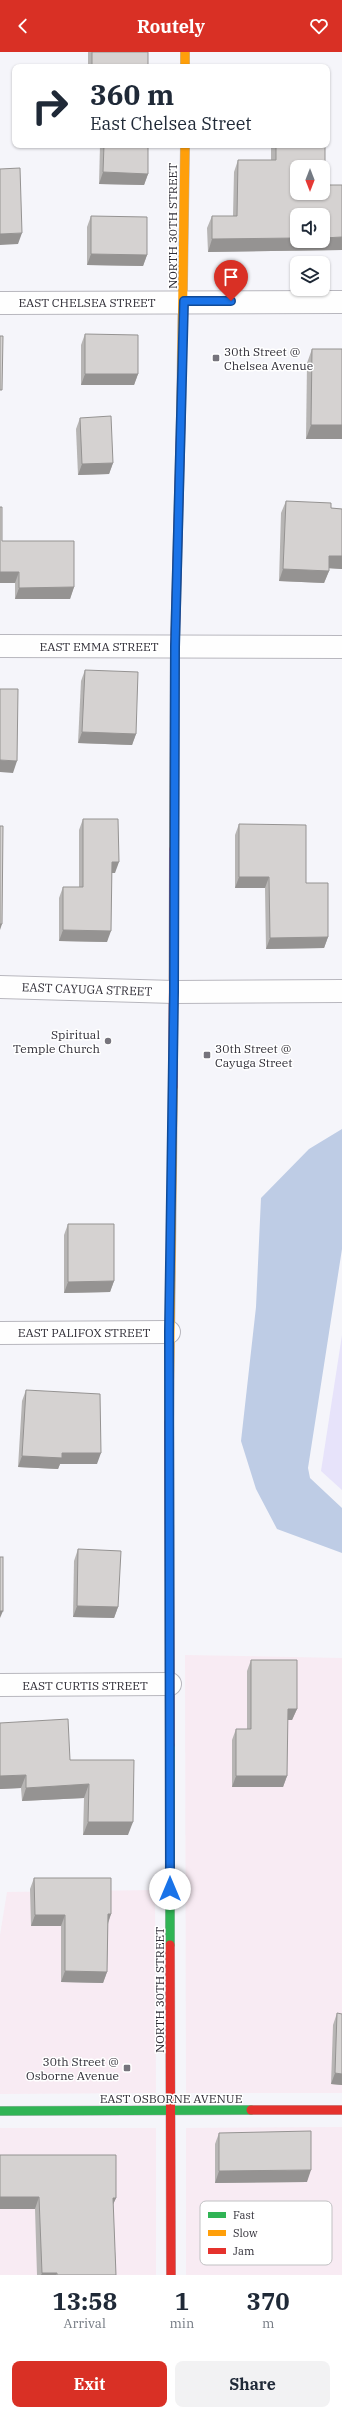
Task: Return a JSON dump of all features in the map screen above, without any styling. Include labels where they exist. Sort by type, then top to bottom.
[{"type":"street","points":[[185,52],[185,64]]},
{"type":"street","name":"NORTH 30TH STREET","points":[[171,2275],[169,1332],[174,992],[175,647],[184,301],[185,148]]},
{"type":"street","name":"EAST CHELSEA STREET","points":[[0,303],[184,301],[342,302]]},
{"type":"street","name":"EAST EMMA STREET","points":[[0,646],[342,647]]},
{"type":"street","name":"EAST CAYUGA STREET","points":[[0,987],[174,992],[342,991]]},
{"type":"street","name":"EAST PALIFOX STREET","points":[[0,1332],[169,1332]]},
{"type":"street","name":"EAST CURTIS STREET","points":[[0,1685],[170,1684]]},
{"type":"street","name":"EAST OSBORNE AVENUE","points":[[0,2111],[342,2110]]},
{"type":"shaded area","points":[[342,1335],[342,1490],[321,1471]]},
{"type":"shaded area","points":[[185,1655],[342,1658],[342,2093],[186,2093]]},
{"type":"shaded area","points":[[155,1890],[156,2093],[0,2094],[0,1935],[7,1892]]},
{"type":"shaded area","points":[[342,2127],[342,2275],[186,2275],[186,2128]]},
{"type":"shaded area","points":[[0,2128],[156,2128],[156,2275],[0,2275]]},
{"type":"water","points":[[342,1129],[342,1249],[308,1468],[310,1478],[342,1508],[342,1553],[277,1529],[256,1489],[241,1441],[256,1307],[261,1198],[309,1149]]},
{"type":"building","points":[[92,52],[148,52],[148,64],[92,64]]},
{"type":"building","points":[[104,148],[148,148],[148,174],[103,172]]},
{"type":"building","points":[[276,148],[325,148],[325,160],[290,160],[290,200],[330,200],[330,185],[342,185],[342,237],[330,238],[330,208],[290,208],[290,238],[212,239],[212,216],[237,216],[238,160],[276,160]]},
{"type":"building","points":[[20,168],[22,233],[0,234],[0,169]]},
{"type":"building","points":[[91,216],[147,217],[147,255],[91,254]]},
{"type":"building","points":[[85,334],[138,335],[138,374],[85,374]]},
{"type":"building","points":[[0,336],[3,336],[2,390],[0,390]]},
{"type":"building","points":[[312,349],[342,349],[342,425],[311,425]]},
{"type":"building","points":[[111,416],[113,463],[82,464],[80,418]]},
{"type":"building","points":[[286,501],[331,503],[331,508],[342,509],[342,556],[329,556],[329,571],[283,569]]},
{"type":"building","points":[[0,507],[2,507],[2,541],[74,541],[74,587],[19,588],[19,572],[0,572]]},
{"type":"building","points":[[85,670],[138,672],[136,734],[82,732]]},
{"type":"building","points":[[0,689],[18,689],[17,761],[0,760]]},
{"type":"building","points":[[83,819],[118,819],[119,862],[112,862],[111,931],[63,930],[63,887],[83,887]]},
{"type":"building","points":[[239,824],[306,825],[306,883],[328,883],[328,937],[270,938],[269,877],[239,877]]},
{"type":"building","points":[[0,826],[3,826],[2,924],[0,924]]},
{"type":"building","points":[[68,1224],[114,1224],[114,1281],[68,1282]]},
{"type":"building","points":[[26,1390],[100,1394],[101,1453],[62,1453],[62,1458],[22,1456]]},
{"type":"building","points":[[78,1549],[121,1551],[118,1607],[77,1606]]},
{"type":"building","points":[[0,1557],[3,1557],[3,1611],[0,1611]]},
{"type":"building","points":[[251,1660],[297,1660],[297,1709],[288,1709],[287,1776],[236,1776],[236,1729],[251,1729]]},
{"type":"building","points":[[68,1719],[70,1760],[134,1760],[133,1822],[88,1822],[89,1784],[26,1788],[26,1775],[0,1776],[0,1723]]},
{"type":"building","points":[[34,1878],[111,1878],[111,1914],[108,1914],[107,1972],[65,1971],[65,1915],[35,1915]]},
{"type":"building","points":[[337,2013],[342,2014],[342,2074],[335,2073]]},
{"type":"building","points":[[311,2131],[311,2170],[219,2171],[219,2133]]},
{"type":"building","points":[[0,2155],[116,2155],[116,2198],[113,2198],[116,2275],[57,2275],[57,2273],[42,2273],[39,2197],[0,2197]]},
{"type":"traffic: fast","points":[[170,1745],[170,1945]]},
{"type":"traffic: fast","points":[[0,2111],[251,2110]]},
{"type":"traffic: slow","points":[[185,52],[185,64]]},
{"type":"traffic: slow","points":[[181,416],[185,148]]},
{"type":"traffic: slow","points":[[174,849],[175,645]]},
{"type":"traffic: slow","points":[[169,1422],[173,1087]]},
{"type":"traffic: jam","points":[[175,645],[181,416]]},
{"type":"traffic: jam","points":[[173,1087],[174,849]]},
{"type":"traffic: jam","points":[[169,1422],[170,1745]]},
{"type":"traffic: jam","points":[[170,1945],[171,2275]]},
{"type":"traffic: jam","points":[[251,2110],[342,2110]]},
{"type":"place","name":"30th Street @ Chelsea Avenue","points":[[216,358]]},
{"type":"place","name":"Spiritual Temple Church","points":[[108,1041]]},
{"type":"place","name":"30th Street @ Cayuga Street","points":[[207,1055]]},
{"type":"place","name":"30th Street @ Osborne Avenue","points":[[127,2068]]},
{"type":"route","points":[[170,1889],[169,1332],[174,992],[175,647],[184,301],[231,301]]}]
